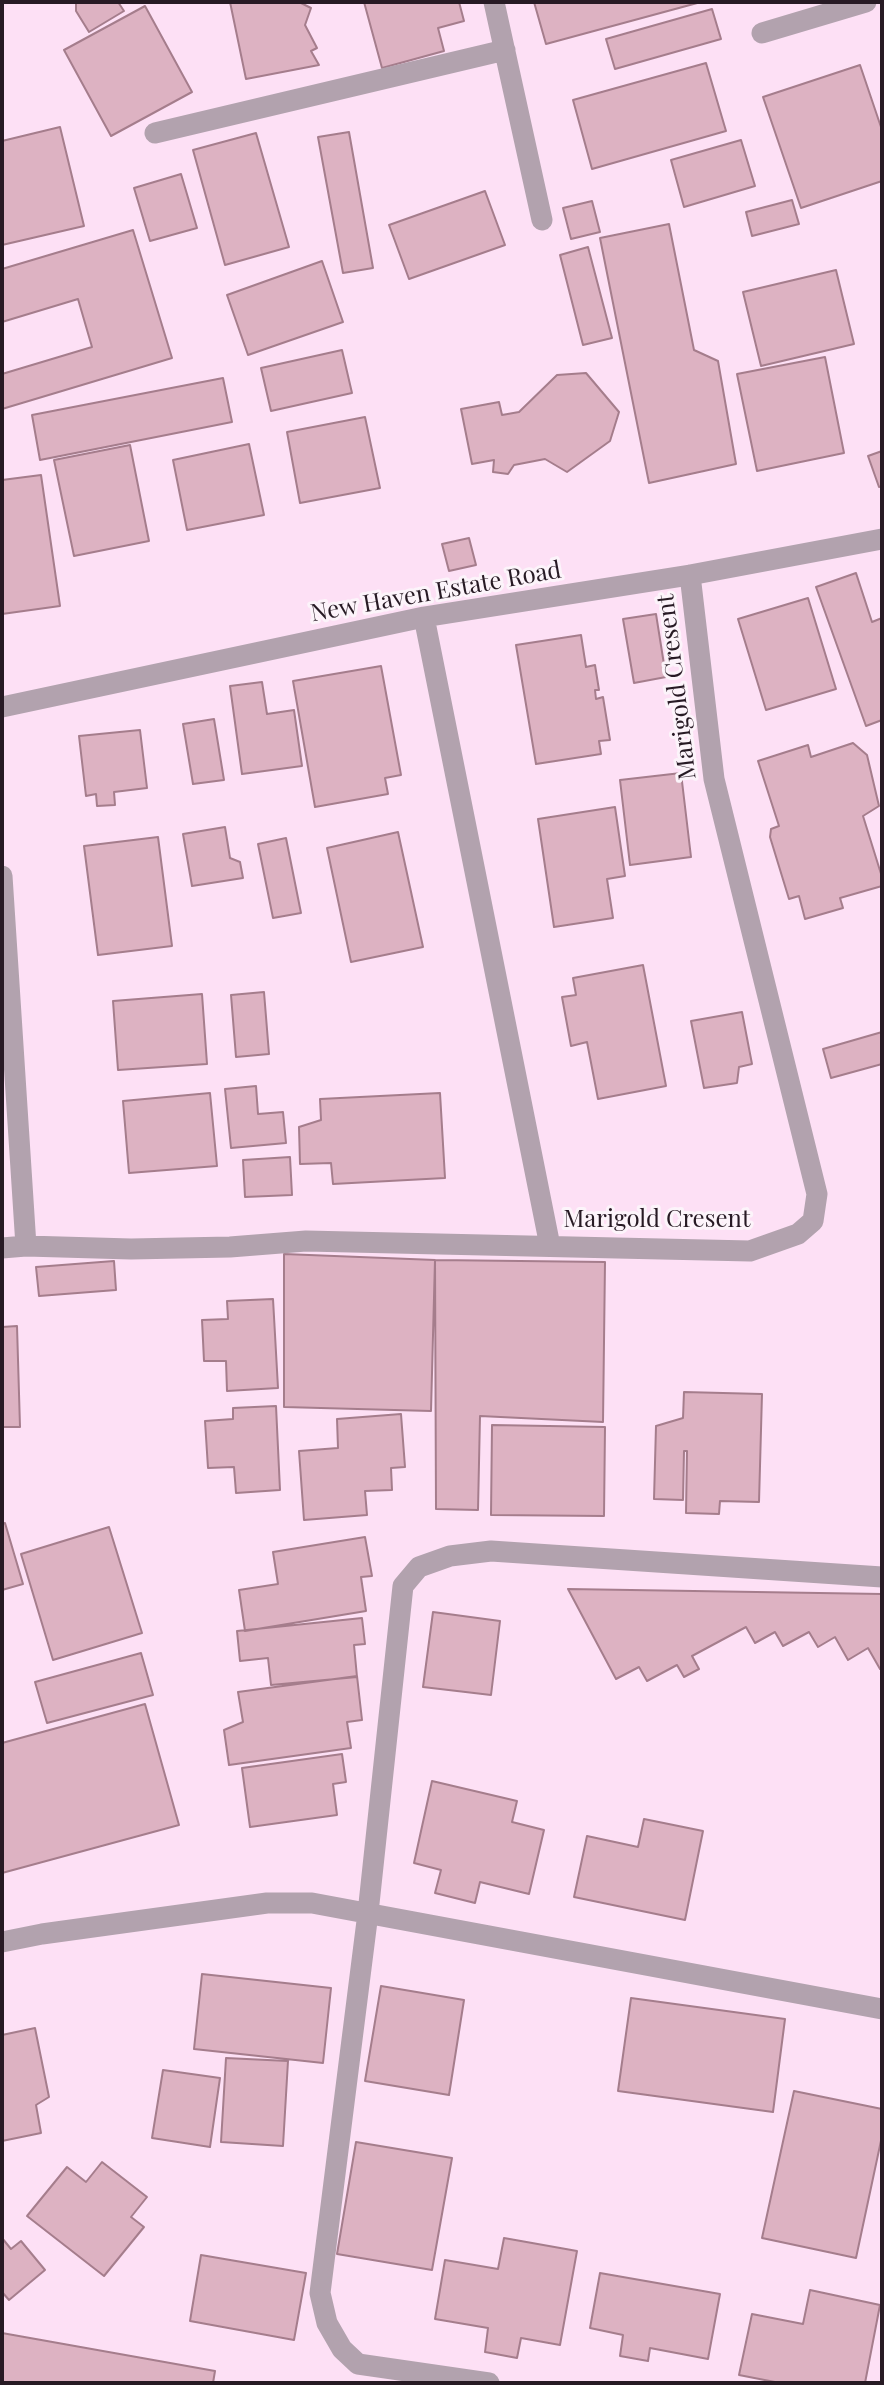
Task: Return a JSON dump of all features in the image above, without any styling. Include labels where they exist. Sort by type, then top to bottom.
[{"type":"street","points":[[494,2],[542,220]]},
{"type":"street","points":[[761,33],[866,2]]},
{"type":"street","points":[[155,133],[505,50]]},
{"type":"street","name":"New Haven Estate Road","points":[[2,707],[424,617],[690,575],[882,539]]},
{"type":"street","name":"Marigold Cresent","points":[[2,1248],[26,1246],[144,1249],[230,1247],[306,1241],[750,1251],[798,1234],[813,1221],[817,1194],[714,779],[690,575]]},
{"type":"street","points":[[424,617],[550,1246]]},
{"type":"street","points":[[2,876],[26,1246]]},
{"type":"street","points":[[489,2383],[358,2364],[342,2348],[327,2323],[320,2293],[368,1913],[403,1586],[419,1567],[450,1556],[491,1551],[882,1577]]},
{"type":"street","points":[[2,1942],[267,1903],[312,1903],[882,2009]]},
{"type":"building","points":[[76,2],[118,2],[124,11],[89,32],[76,11]]},
{"type":"building","points":[[230,2],[299,2],[311,8],[305,25],[317,48],[311,51],[319,65],[246,79]]},
{"type":"building","points":[[364,2],[459,2],[464,21],[438,28],[444,51],[382,68]]},
{"type":"building","points":[[534,2],[701,2],[546,44]]},
{"type":"building","points":[[145,6],[192,92],[111,136],[64,50]]},
{"type":"building","points":[[712,9],[721,39],[615,69],[606,39]]},
{"type":"building","points":[[706,63],[726,131],[592,169],[573,100]]},
{"type":"building","points":[[860,65],[882,130],[882,181],[801,208],[763,97]]},
{"type":"building","points":[[60,127],[84,226],[2,245],[2,141]]},
{"type":"building","points":[[349,132],[373,268],[343,273],[318,137]]},
{"type":"building","points":[[256,133],[289,247],[225,265],[193,150]]},
{"type":"building","points":[[741,140],[755,186],[684,207],[671,160]]},
{"type":"building","points":[[181,174],[197,228],[150,241],[134,188]]},
{"type":"building","points":[[485,191],[505,245],[409,279],[389,225]]},
{"type":"building","points":[[792,200],[799,224],[752,236],[746,212]]},
{"type":"building","points":[[592,201],[600,232],[571,239],[563,208]]},
{"type":"building","points":[[669,224],[694,350],[718,361],[736,464],[649,483],[600,238]]},
{"type":"building","points":[[133,230],[172,358],[2,409],[2,374],[92,347],[78,299],[2,322],[2,269]]},
{"type":"building","points":[[588,247],[612,338],[583,345],[560,255]]},
{"type":"building","points":[[322,261],[343,322],[248,355],[227,295]]},
{"type":"building","points":[[836,270],[854,344],[761,366],[743,292]]},
{"type":"building","points":[[342,350],[352,393],[271,411],[261,368]]},
{"type":"building","points":[[825,357],[844,453],[757,471],[737,374]]},
{"type":"building","points":[[586,373],[619,412],[610,441],[567,472],[545,459],[514,465],[508,474],[493,472],[494,460],[472,464],[461,409],[499,402],[502,415],[519,412],[557,375]]},
{"type":"building","points":[[223,378],[232,422],[40,460],[32,415]]},
{"type":"building","points":[[365,417],[380,488],[300,503],[287,432]]},
{"type":"building","points":[[249,444],[264,515],[187,530],[173,460]]},
{"type":"building","points":[[130,445],[149,541],[74,556],[54,460]]},
{"type":"building","points":[[882,451],[882,486],[879,487],[868,456]]},
{"type":"building","points":[[41,475],[60,606],[2,614],[2,480]]},
{"type":"building","points":[[469,538],[476,565],[449,571],[442,544]]},
{"type":"building","points":[[856,573],[872,622],[882,618],[882,720],[866,726],[816,587]]},
{"type":"building","points":[[808,598],[836,689],[766,710],[738,619]]},
{"type":"building","points":[[656,614],[666,677],[634,683],[623,619]]},
{"type":"building","points":[[581,635],[586,667],[595,665],[599,690],[595,690],[596,699],[603,697],[610,740],[599,741],[601,754],[536,764],[516,645]]},
{"type":"building","points":[[381,666],[401,775],[385,778],[388,794],[315,807],[293,681]]},
{"type":"building","points":[[262,682],[267,714],[294,710],[302,766],[242,774],[230,686]]},
{"type":"building","points":[[214,719],[224,780],[193,784],[183,724]]},
{"type":"building","points":[[140,730],[147,788],[114,792],[115,805],[97,806],[96,794],[86,796],[79,736]]},
{"type":"building","points":[[853,743],[867,755],[879,806],[863,816],[882,877],[882,886],[840,898],[843,908],[805,919],[799,896],[789,899],[770,837],[771,829],[779,826],[758,761],[808,745],[811,757]]},
{"type":"building","points":[[681,773],[691,857],[630,865],[620,780]]},
{"type":"building","points":[[615,807],[625,876],[607,879],[613,918],[554,927],[538,819]]},
{"type":"building","points":[[225,827],[230,858],[240,862],[243,878],[192,886],[183,834]]},
{"type":"building","points":[[398,832],[423,947],[351,962],[327,848]]},
{"type":"building","points":[[158,837],[172,946],[98,955],[84,846]]},
{"type":"building","points":[[286,838],[301,913],[273,918],[258,844]]},
{"type":"building","points":[[643,965],[666,1086],[598,1099],[587,1042],[571,1046],[562,997],[576,995],[573,978]]},
{"type":"building","points":[[264,992],[269,1054],[236,1057],[231,995]]},
{"type":"building","points":[[202,994],[207,1064],[118,1070],[113,1001]]},
{"type":"building","points":[[742,1012],[752,1064],[739,1067],[737,1083],[704,1088],[691,1021]]},
{"type":"building","points":[[882,1032],[882,1064],[831,1078],[823,1049]]},
{"type":"building","points":[[256,1086],[258,1114],[283,1112],[286,1143],[231,1148],[225,1089]]},
{"type":"building","points":[[210,1093],[217,1166],[129,1173],[123,1101]]},
{"type":"building","points":[[440,1093],[445,1178],[333,1184],[331,1163],[300,1164],[299,1127],[321,1120],[320,1099]]},
{"type":"building","points":[[290,1157],[292,1195],[245,1197],[243,1160]]},
{"type":"building","points":[[284,1254],[435,1260],[431,1411],[284,1407]]},
{"type":"building","points":[[435,1260],[605,1262],[603,1422],[480,1416],[478,1510],[436,1509]]},
{"type":"building","points":[[114,1261],[116,1290],[39,1296],[36,1267]]},
{"type":"building","points":[[273,1299],[278,1388],[227,1391],[226,1361],[204,1361],[202,1320],[228,1319],[227,1301]]},
{"type":"building","points":[[17,1326],[20,1427],[2,1427],[2,1327]]},
{"type":"building","points":[[684,1392],[762,1394],[759,1502],[720,1501],[719,1514],[686,1513],[687,1451],[684,1451],[683,1500],[654,1499],[656,1426],[683,1418]]},
{"type":"building","points":[[276,1406],[280,1490],[236,1493],[234,1467],[208,1468],[205,1421],[233,1419],[233,1408]]},
{"type":"building","points":[[401,1414],[405,1467],[391,1468],[392,1490],[365,1491],[367,1515],[304,1520],[299,1451],[338,1448],[337,1419]]},
{"type":"building","points":[[492,1425],[605,1427],[604,1516],[491,1515]]},
{"type":"building","points":[[5,1523],[23,1584],[2,1590],[2,1524]]},
{"type":"building","points":[[109,1527],[142,1633],[53,1660],[21,1554]]},
{"type":"building","points":[[365,1537],[372,1576],[361,1577],[366,1611],[245,1631],[239,1590],[278,1584],[273,1552]]},
{"type":"building","points":[[568,1589],[882,1594],[882,1668],[880,1669],[868,1648],[848,1660],[835,1637],[818,1647],[809,1632],[783,1646],[775,1632],[755,1643],[746,1627],[692,1656],[699,1669],[684,1677],[677,1665],[647,1681],[639,1667],[616,1679]]},
{"type":"building","points":[[433,1612],[500,1621],[491,1695],[423,1687]]},
{"type":"building","points":[[362,1618],[365,1644],[354,1645],[357,1677],[271,1685],[268,1658],[240,1661],[237,1631]]},
{"type":"building","points":[[141,1653],[153,1695],[47,1723],[35,1682]]},
{"type":"building","points":[[357,1676],[362,1720],[347,1722],[351,1748],[229,1765],[224,1730],[243,1722],[238,1692]]},
{"type":"building","points":[[145,1704],[179,1825],[2,1873],[2,1743]]},
{"type":"building","points":[[342,1754],[346,1782],[333,1784],[337,1815],[250,1827],[242,1768]]},
{"type":"building","points":[[432,1781],[517,1801],[512,1822],[544,1830],[529,1894],[480,1882],[475,1903],[435,1893],[441,1870],[414,1863]]},
{"type":"building","points":[[644,1819],[703,1831],[685,1920],[574,1897],[587,1836],[638,1847]]},
{"type":"building","points":[[202,1974],[331,1988],[323,2063],[194,2049]]},
{"type":"building","points":[[381,1986],[464,2000],[449,2095],[365,2081]]},
{"type":"building","points":[[631,1998],[785,2019],[773,2112],[618,2091]]},
{"type":"building","points":[[35,2028],[49,2097],[36,2105],[41,2133],[2,2141],[2,2035]]},
{"type":"building","points":[[226,2058],[288,2061],[283,2146],[221,2142]]},
{"type":"building","points":[[163,2070],[220,2078],[210,2147],[152,2138]]},
{"type":"building","points":[[794,2091],[882,2109],[882,2136],[856,2258],[762,2238]]},
{"type":"building","points":[[356,2142],[452,2158],[432,2270],[337,2254]]},
{"type":"building","points":[[102,2162],[147,2197],[131,2217],[144,2227],[104,2276],[27,2216],[67,2167],[86,2182]]},
{"type":"building","points":[[2,2238],[11,2249],[21,2241],[45,2270],[9,2300],[2,2292]]},
{"type":"building","points":[[504,2238],[577,2251],[560,2345],[521,2338],[517,2358],[485,2352],[488,2328],[435,2319],[445,2260],[498,2269]]},
{"type":"building","points":[[201,2255],[306,2273],[294,2340],[190,2321]]},
{"type":"building","points":[[600,2273],[720,2294],[708,2359],[650,2348],[648,2361],[620,2356],[623,2335],[590,2328]]},
{"type":"building","points":[[810,2290],[880,2305],[865,2383],[780,2383],[739,2375],[752,2314],[803,2324]]},
{"type":"building","points":[[2,2333],[215,2371],[213,2383],[2,2383]]}]
